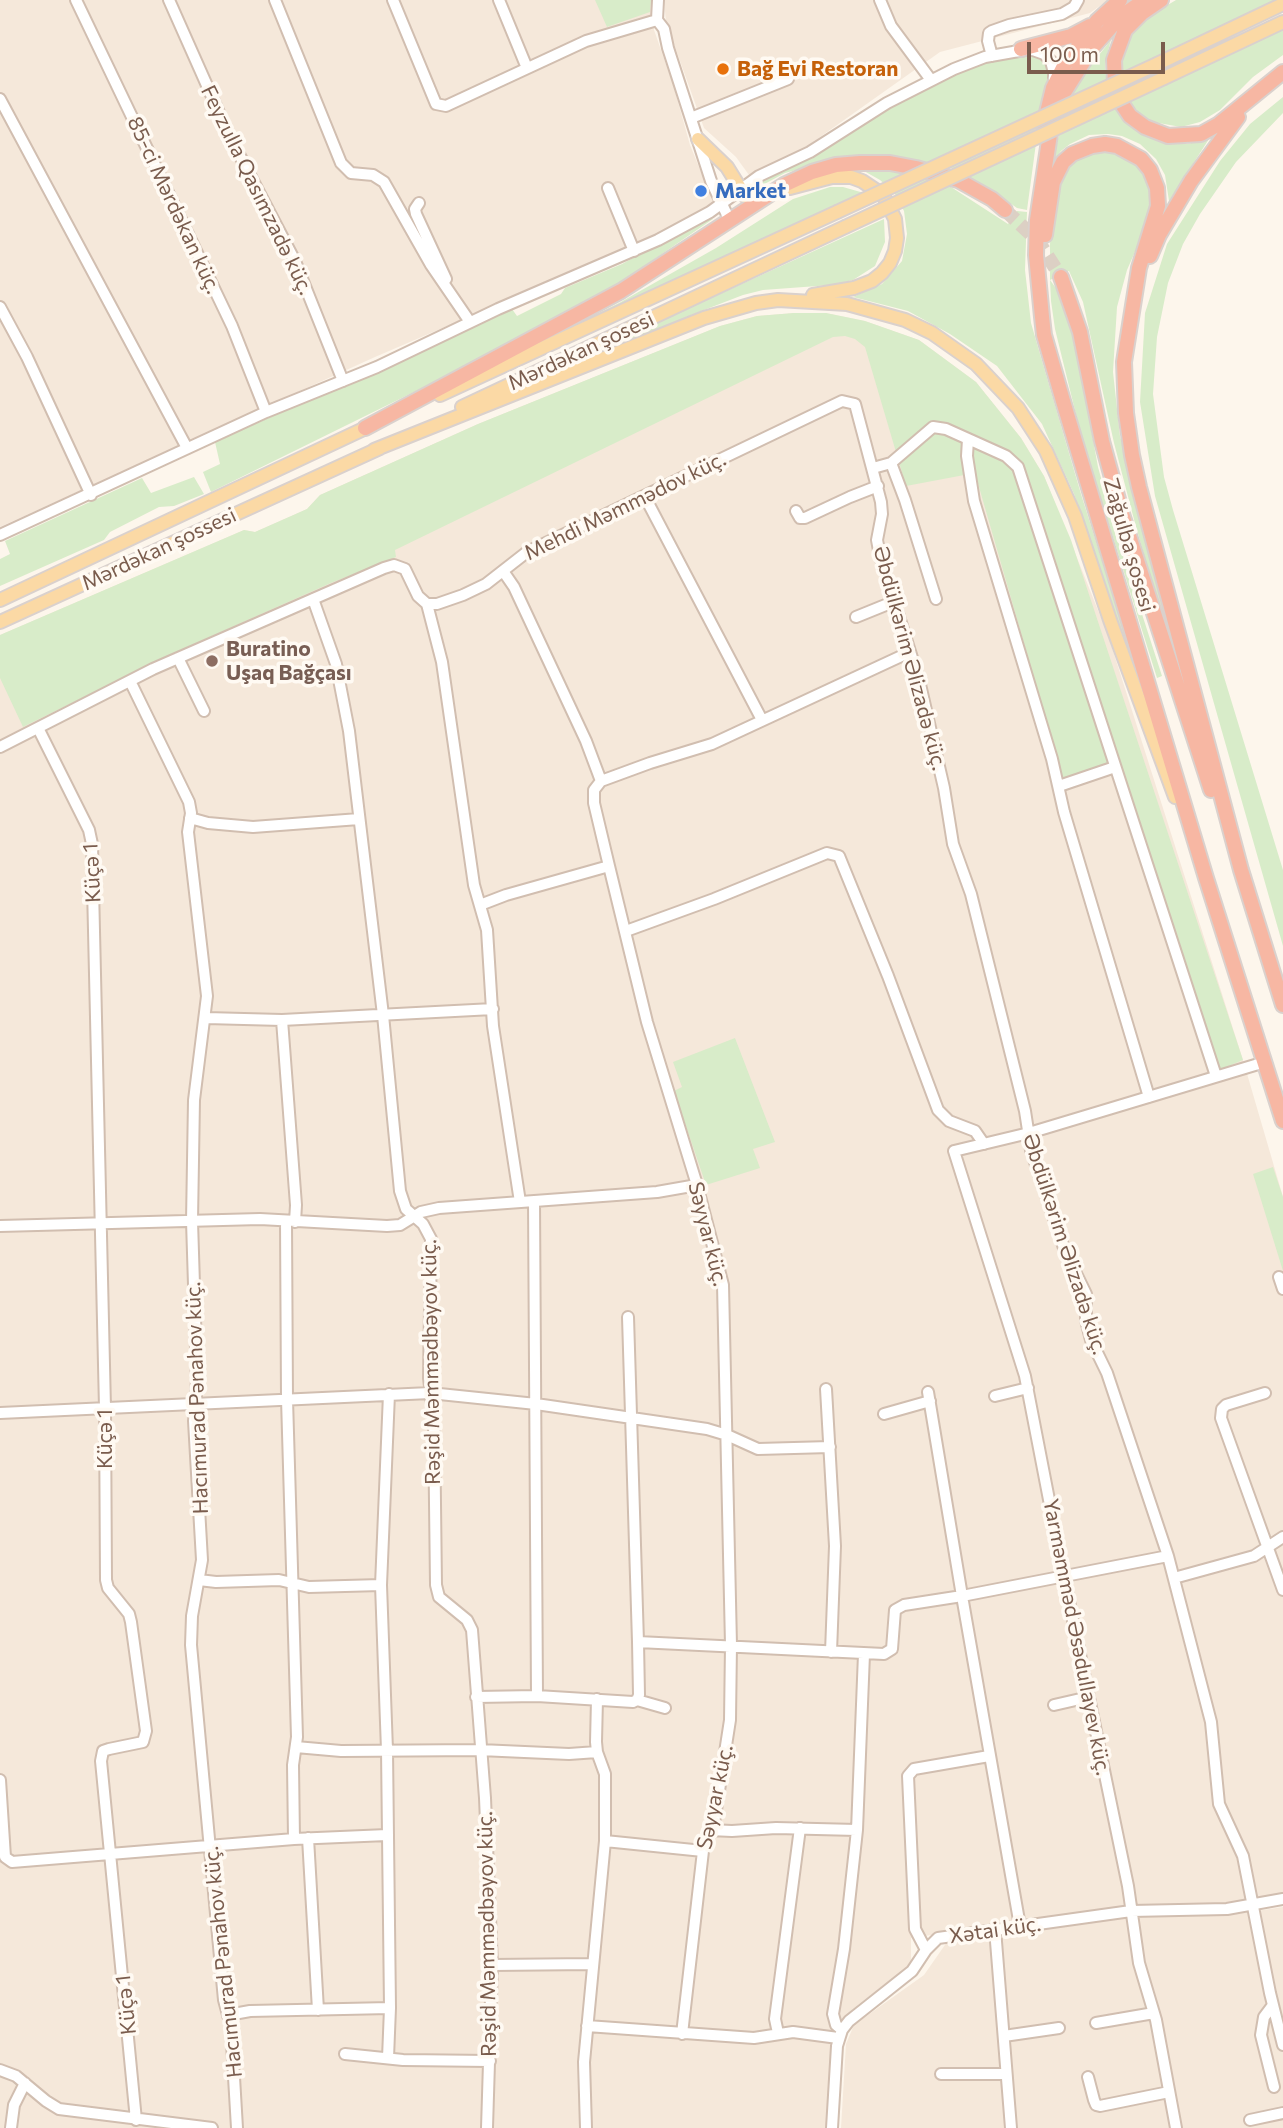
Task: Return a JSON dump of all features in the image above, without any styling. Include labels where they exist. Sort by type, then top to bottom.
[{"type":"highway","points":[[1038,204],[1045,122],[1053,88],[1071,55],[1097,21],[1120,0]]},
{"type":"highway","name":"Zağulba şosesi","points":[[1145,0],[1120,17],[1076,69],[1050,134],[1038,204],[1036,255],[1042,317],[1063,401],[1206,878],[1283,1121]]},
{"type":"highway","points":[[1161,0],[1131,22],[1121,36],[1115,52],[1113,68],[1116,91],[1125,110],[1136,122],[1168,136],[1201,134],[1219,124],[1283,72]]},
{"type":"highway","points":[[1021,49],[1071,36],[1097,21]]},
{"type":"highway","points":[[1131,314],[1150,256],[1169,217],[1211,152],[1264,88]]},
{"type":"highway","points":[[1042,317],[1044,244],[1053,181],[1063,162],[1081,149],[1105,144],[1117,146],[1141,159],[1150,170],[1157,188],[1158,206],[1141,258],[1126,346],[1126,413],[1139,487],[1241,870],[1283,1005]]},
{"type":"highway","points":[[365,428],[621,290],[795,179],[836,165],[890,163],[937,173],[958,180],[1006,210]]},
{"type":"highway","points":[[1061,278],[1080,332],[1102,441],[1122,514],[1204,773],[1241,870]]},
{"type":"main road","name":"Mərdəkan şosesi","points":[[308,456],[1283,4]]},
{"type":"main road","name":"Mərdəkan şosesi","points":[[318,476],[1283,22]]},
{"type":"main road","points":[[374,450],[704,318],[756,303],[854,288],[872,281],[890,263],[895,251],[897,228],[893,212],[883,195],[873,186],[851,177],[817,180],[765,197],[748,198],[727,167],[698,139]]},
{"type":"main road","points":[[778,300],[847,304],[905,320],[957,349],[999,386],[1018,408],[1046,451],[1075,516],[1110,620],[1206,878]]},
{"type":"main road","name":"Mərdəkan şossesi","points":[[0,600],[308,456]]},
{"type":"main road","name":"Mərdəkan şossesi","points":[[0,622],[318,476]]},
{"type":"street","name":"85-ci Mərdəkan küç.","points":[[76,0],[232,326],[266,412]]},
{"type":"street","name":"Feyzulla Qasımzadə küç.","points":[[169,0],[234,145],[295,261],[343,381]]},
{"type":"street","points":[[275,0],[341,163],[351,173],[373,175],[384,181],[445,286],[470,322]]},
{"type":"street","points":[[393,0],[436,104],[446,106],[586,41],[657,20]]},
{"type":"street","points":[[499,0],[527,68]]},
{"type":"street","points":[[658,0],[657,20],[664,29],[720,204],[730,221]]},
{"type":"street","points":[[880,0],[891,26],[931,80]]},
{"type":"street","points":[[992,55],[988,41],[992,31],[1062,14],[1074,7],[1078,0]]},
{"type":"street","points":[[0,535],[266,412],[343,381],[470,322],[659,240],[720,204],[759,176],[810,152],[866,115],[931,80],[992,55],[1021,49],[1035,50],[1049,58],[1053,66],[1053,88]]},
{"type":"street","points":[[691,118],[788,79]]},
{"type":"street","points":[[0,99],[187,448]]},
{"type":"street","points":[[608,188],[634,251]]},
{"type":"street","points":[[419,203],[415,209],[416,214],[445,276],[445,286]]},
{"type":"street","points":[[0,307],[27,357],[91,495]]},
{"type":"street","name":"Mehdi Məmmədov küç.","points":[[427,604],[445,602],[477,589],[527,552],[842,401],[851,401]]},
{"type":"street","name":"Əbdülkərim Əlizadə küç.","points":[[851,401],[857,406],[878,486],[882,509],[878,548],[922,691],[944,788],[953,844],[971,894],[1025,1111],[1036,1167],[1065,1251],[1086,1294],[1086,1320],[1091,1340],[1107,1373],[1168,1556],[1211,1722],[1219,1804],[1239,1844],[1283,2045]]},
{"type":"street","points":[[873,468],[891,463],[933,427],[946,429],[1006,456],[1018,467],[1216,1076]]},
{"type":"street","points":[[968,439],[967,456],[974,501],[1149,1097]]},
{"type":"street","points":[[891,463],[936,599]]},
{"type":"street","points":[[796,510],[800,518],[805,518],[878,486]]},
{"type":"street","points":[[645,497],[762,720]]},
{"type":"street","points":[[0,747],[178,658],[394,565],[405,569],[418,596],[427,604],[442,662],[471,862],[489,943],[495,1040],[520,1202]]},
{"type":"street","points":[[503,571],[514,587],[590,750],[601,782],[650,763],[712,744],[910,652]]},
{"type":"street","name":"Rəşid Məmmədbəyov küç.","points":[[313,599],[340,682],[349,731],[383,1015],[400,1191],[406,1209],[428,1230],[430,1239],[430,1393],[434,1423],[436,1591],[443,1602],[471,1625],[485,1798],[492,1965],[487,2128]]},
{"type":"street","points":[[856,617],[893,602]]},
{"type":"street","points":[[178,658],[204,711]]},
{"type":"street","name":"Hacımurad Pənahov küç.","points":[[130,681],[189,802],[188,832],[207,996],[195,1083],[192,1222],[197,1381],[194,1421],[202,1529],[191,1645],[224,2000],[231,2026],[237,2128]]},
{"type":"street","name":"Küçə 1","points":[[38,728],[89,830],[92,844],[105,1408],[106,1580],[108,1588],[129,1614],[146,1731],[143,1742],[109,1749],[103,1751],[101,1756],[136,2120]]},
{"type":"street","points":[[1059,786],[1115,767]]},
{"type":"street","name":"Səyyar küç.","points":[[601,782],[593,796],[608,866],[655,1054],[697,1185],[723,1285],[731,1645],[730,1720],[716,1813],[703,1851],[682,2034]]},
{"type":"street","points":[[190,818],[221,825],[254,827],[359,820]]},
{"type":"street","points":[[626,931],[827,853],[839,856],[938,1110],[949,1121],[975,1131],[984,1144],[1265,1062]]},
{"type":"street","points":[[480,905],[608,866]]},
{"type":"street","points":[[206,1018],[282,1020],[493,1009]]},
{"type":"street","points":[[282,1020],[296,1205],[290,1222],[287,1399],[296,1747],[293,1765],[294,1839]]},
{"type":"street","name":"Yarməmməd Əsədullayev küç.","points":[[984,1144],[954,1151],[1028,1388],[1124,1867],[1139,1963],[1154,2013],[1176,2128]]},
{"type":"street","points":[[0,1226],[260,1219],[387,1226],[400,1225],[429,1210],[657,1192],[697,1185]]},
{"type":"street","points":[[534,1201],[537,1696]]},
{"type":"street","points":[[1279,1277],[1283,1289]]},
{"type":"street","points":[[628,1317],[633,1418],[637,1700]]},
{"type":"street","points":[[995,1396],[1028,1388]]},
{"type":"street","points":[[825,1389],[835,1546],[831,1652]]},
{"type":"street","points":[[0,1413],[430,1393],[536,1404],[707,1429],[727,1434],[758,1450],[830,1447]]},
{"type":"street","points":[[1265,1393],[1227,1405],[1221,1412],[1221,1418],[1283,1590]]},
{"type":"street","points":[[388,2058],[390,2008],[387,1750],[381,1585],[389,1394]]},
{"type":"street","points":[[884,1414],[929,1397],[1020,1926]]},
{"type":"street","points":[[1174,1578],[1246,1559],[1283,1537]]},
{"type":"street","points":[[638,1642],[884,1654],[892,1649],[894,1614],[899,1607],[1168,1556]]},
{"type":"street","points":[[199,1580],[279,1580],[309,1587],[381,1585]]},
{"type":"street","points":[[832,2128],[840,2034],[833,2014],[845,1949],[857,1830],[864,1654]]},
{"type":"street","points":[[477,1697],[537,1696],[633,1702],[637,1700],[665,1708]]},
{"type":"street","points":[[1054,1705],[1089,1697]]},
{"type":"street","points":[[586,2128],[584,2062],[605,1841],[604,1774],[597,1752],[597,1699]]},
{"type":"street","points":[[296,1747],[341,1751],[481,1750],[569,1754],[597,1752]]},
{"type":"street","points":[[926,1950],[915,1929],[908,1776],[914,1769],[989,1756]]},
{"type":"street","points":[[0,1782],[2,1839],[5,1857],[12,1862],[294,1839],[387,1835]]},
{"type":"street","points":[[778,2033],[775,2019],[800,1828]]},
{"type":"street","points":[[710,1830],[857,1830]]},
{"type":"street","points":[[308,1838],[318,2010]]},
{"type":"street","points":[[605,1841],[703,1851]]},
{"type":"street","name":"Xətai küç.","points":[[840,2034],[849,2021],[912,1971],[938,1938],[1131,1911],[1227,1909],[1283,1899]]},
{"type":"street","points":[[995,1929],[1011,2128]]},
{"type":"street","points":[[492,1965],[592,1964]]},
{"type":"street","points":[[1273,2005],[1264,2017],[1261,2035],[1274,2087]]},
{"type":"street","points":[[228,2015],[250,2011],[390,2008]]},
{"type":"street","points":[[1096,2023],[1154,2013]]},
{"type":"street","points":[[587,2026],[754,2038],[793,2032],[840,2034]]},
{"type":"street","points":[[1003,2036],[1059,2028]]},
{"type":"street","points":[[345,2054],[490,2062]]},
{"type":"street","points":[[0,2070],[16,2076],[59,2109],[211,2128]]},
{"type":"street","points":[[941,2074],[1006,2074]]},
{"type":"street","points":[[1088,2077],[1096,2105],[1100,2106],[1169,2092]]},
{"type":"street","points":[[11,2128],[14,2105],[25,2082]]},
{"type":"street","points":[[1250,2120],[1283,2113]]},
{"type":"shaded area","points":[[0,0],[652,0],[654,30],[690,145],[714,204],[695,217],[375,357],[0,527]]},
{"type":"shaded area","points":[[664,0],[1108,0],[1090,13],[940,52],[806,147],[749,175],[736,157],[704,128],[666,22]]},
{"type":"shaded area","points":[[826,313],[865,321],[919,340],[976,382],[1021,438],[1044,476],[1108,635],[1243,1060],[1283,1197],[1283,1896],[1222,1906],[1179,1904],[1119,1907],[911,1938],[911,1964],[842,2019],[834,2032],[831,2044],[827,2128],[0,2128],[0,635],[244,530],[255,532],[307,509],[320,495],[478,424],[720,326],[757,316]]},
{"type":"shaded area","points":[[1283,1907],[1283,2128],[841,2128],[846,2044],[854,2025],[924,1975],[947,1942],[1121,1918],[1180,1914],[1223,1916]]},
{"type":"green space","points":[[595,0],[651,0],[650,12],[607,27]]},
{"type":"green space","points":[[1176,0],[1276,0],[1119,75],[1119,62],[1132,30]]},
{"type":"green space","points":[[1283,29],[1283,55],[1253,77],[1220,110],[1200,122],[1181,127],[1153,122],[1141,115],[1128,101]]},
{"type":"green space","points":[[1111,40],[1105,62],[1107,92],[1127,123],[1140,133],[1161,142],[1187,144],[1209,139],[1169,201],[1165,175],[1156,159],[1140,144],[1122,136],[1089,135],[1070,144],[1053,162],[1063,116],[1072,94],[1082,76]]},
{"type":"green space","points":[[1030,53],[1046,62],[1049,76],[1041,106],[1027,210],[1017,208],[955,169],[906,158],[846,157],[785,173],[755,189],[752,185],[816,156],[872,117],[966,70],[1015,54]]},
{"type":"green space","points":[[1283,97],[1283,113],[1236,162],[1183,244],[1168,283],[1157,337],[1153,394],[1164,477],[1173,510],[1283,870],[1283,946],[1155,496],[1140,402],[1145,313],[1167,244],[1220,161],[1250,124]]},
{"type":"green space","points":[[1104,149],[1123,153],[1142,168],[1153,192],[1149,220],[1127,270],[1117,307],[1113,372],[1120,436],[1176,655],[1173,655],[1136,527],[1114,443],[1083,302],[1069,271],[1050,280],[1053,201],[1061,172],[1079,154]]},
{"type":"green space","points":[[864,171],[925,176],[951,187],[1008,224],[1017,211],[1027,212],[1025,270],[1031,323],[1130,649],[1128,650],[1074,494],[1042,424],[997,366],[950,334],[908,311],[853,297],[882,284],[902,261],[907,234],[904,211],[895,194],[880,180]]},
{"type":"green space","points":[[830,187],[843,187],[864,193],[707,269],[530,349],[531,346],[619,303],[716,248],[793,199]]},
{"type":"green space","points":[[710,216],[713,219],[618,284],[574,309],[481,359],[211,492],[203,472],[220,464],[215,442],[512,309],[517,316],[561,294],[565,288],[622,264]]},
{"type":"green space","points":[[884,219],[885,242],[875,266],[853,280],[831,285],[763,290],[743,295],[583,362],[560,367]]},
{"type":"green space","points":[[1050,280],[1058,291],[1075,341],[1098,467],[1119,543],[1162,676],[1157,678],[1081,435],[1055,329]]},
{"type":"green space","points":[[826,313],[865,321],[919,340],[976,382],[1021,438],[1044,476],[1071,540],[1243,1060],[1219,1070],[1117,760],[1063,779],[975,473],[906,486],[865,347],[855,339],[845,336],[833,337],[395,550],[396,557],[169,655],[23,727],[0,678],[0,635],[244,530],[255,532],[307,509],[320,495],[478,424],[720,326],[757,316]]},
{"type":"green space","points":[[194,477],[204,494],[174,506],[159,507],[110,532],[104,540],[0,586],[0,559],[10,554],[5,541],[142,478],[151,493]]},
{"type":"green space","points":[[735,1038],[775,1142],[753,1149],[760,1168],[706,1185],[674,1091],[682,1087],[673,1062]]},
{"type":"green space","points":[[1273,1167],[1283,1197],[1283,1271],[1253,1174]]},
{"type":"tunnel","points":[[1005,210],[1038,241],[1061,277]]},
{"type":"place","name":"Bağ Evi Restoran","points":[[723,69]]},
{"type":"place","name":"Market","points":[[701,191]]},
{"type":"place","name":"Buratino Uşaq Bağçası","points":[[212,661]]}]
